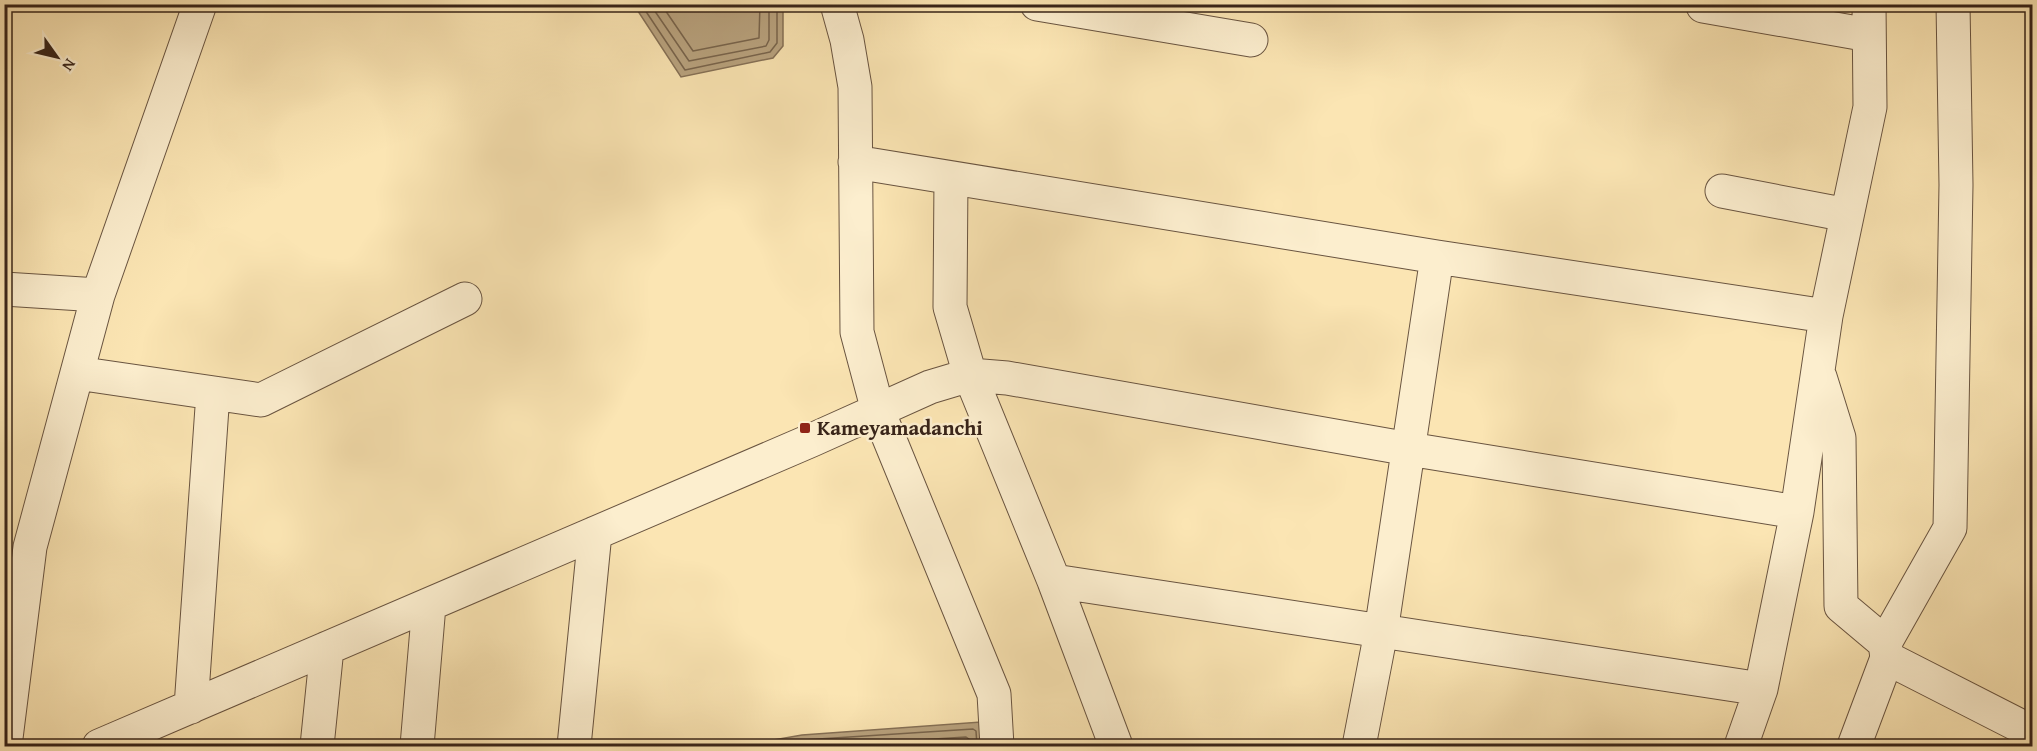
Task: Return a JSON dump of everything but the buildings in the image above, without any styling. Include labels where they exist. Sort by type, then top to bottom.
[{"type":"street","points":[[5,747],[30,546],[98,295],[200,4]]},
{"type":"street","points":[[837,4],[847,40],[855,87],[857,333],[878,411],[994,694],[998,747]]},
{"type":"street","points":[[1037,4],[1251,40]]},
{"type":"street","points":[[1854,747],[1886,651],[1950,528],[1956,185],[1953,4]]},
{"type":"street","points":[[1703,6],[1869,20],[1870,107],[1826,316],[1797,512],[1761,689],[1741,747]]},
{"type":"street","points":[[855,162],[1437,257],[1826,316]]},
{"type":"street","points":[[951,178],[950,307],[970,375],[1054,581],[1116,747]]},
{"type":"street","points":[[1722,191],[1847,215]]},
{"type":"street","points":[[1359,747],[1381,632],[1437,257]]},
{"type":"street","points":[[4,289],[98,295]]},
{"type":"street","points":[[77,373],[261,400],[465,299]]},
{"type":"street","points":[[1818,369],[1839,438],[1841,606],[1886,651],[2032,732]]},
{"type":"street","points":[[99,747],[930,387],[970,375],[1019,380],[1409,449],[1797,512]]},
{"type":"street","points":[[191,707],[213,393]]},
{"type":"street","points":[[574,747],[595,533]]},
{"type":"street","points":[[1054,581],[1761,689]]},
{"type":"street","points":[[417,747],[429,605]]},
{"type":"street","points":[[318,747],[327,648]]},
{"type":"water","points":[[634,5],[783,5],[783,46],[773,58],[681,77]]},
{"type":"water","points":[[981,722],[983,746],[739,746],[802,735]]},
{"type":"place","name":"Kameyamadanchi","points":[[805,428]]}]
